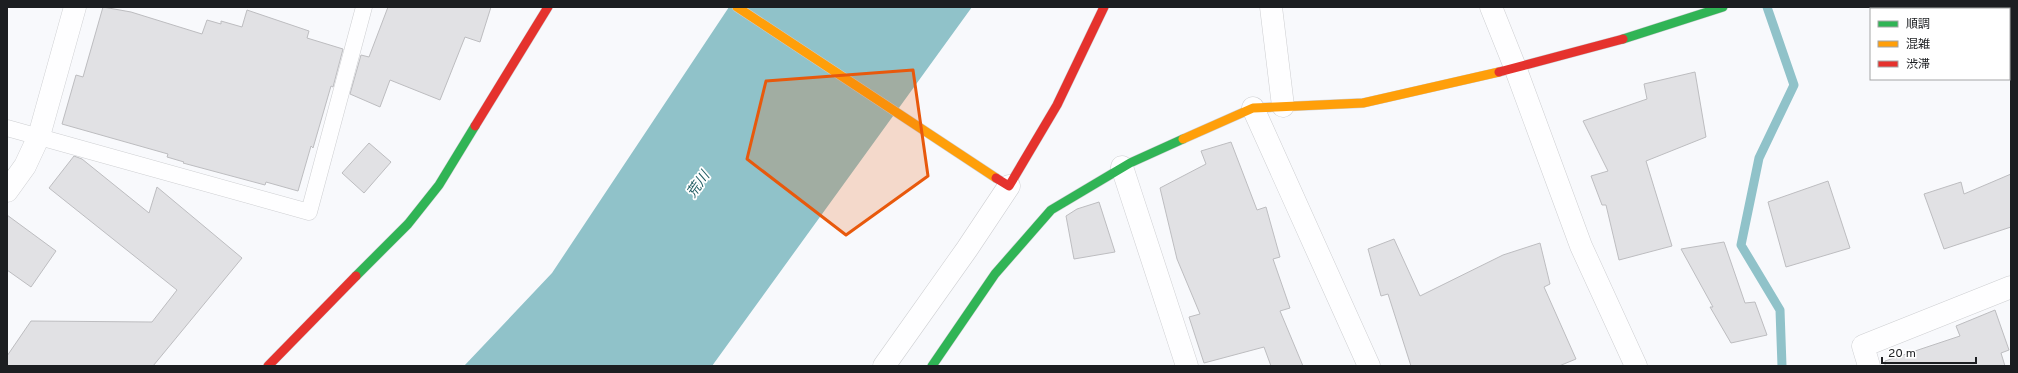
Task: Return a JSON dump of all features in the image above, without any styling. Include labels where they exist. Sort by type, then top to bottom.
[{"type":"street","points":[[7,190],[25,166],[39,136],[75,7]]},
{"type":"street","points":[[268,366],[408,224],[439,185],[548,7]]},
{"type":"street","points":[[738,7],[1009,186]]},
{"type":"street","points":[[884,366],[967,249],[1009,186],[1058,105],[1104,7]]},
{"type":"street","points":[[1271,7],[1283,106]]},
{"type":"street","points":[[1491,7],[1515,67],[1581,246],[1636,366]]},
{"type":"street","points":[[932,366],[996,274],[1051,210],[1122,167],[1253,108],[1363,103],[1515,67],[1643,34],[1723,7]]},
{"type":"street","points":[[1253,108],[1369,366]]},
{"type":"street","points":[[1122,167],[1187,366]]},
{"type":"street","points":[[1869,366],[1863,346],[2011,287]]},
{"type":"lane","points":[[7,128],[309,212],[364,7]]},
{"type":"highlighted area","points":[[913,70],[928,176],[846,235],[747,159],[766,81]]},
{"type":"water","name":"荒川","points":[[729,7],[972,7],[712,366],[464,366],[552,273]]},
{"type":"building","points":[[103,7],[131,12],[202,34],[207,20],[221,24],[221,21],[242,27],[247,10],[309,31],[307,38],[343,49],[333,87],[331,86],[313,148],[311,146],[298,191],[266,182],[265,185],[183,163],[184,162],[167,157],[168,154],[62,124],[76,75],[83,77]]},
{"type":"building","points":[[388,7],[491,7],[480,42],[465,37],[440,100],[390,80],[380,107],[350,94],[361,55],[369,57]]},
{"type":"building","points":[[1695,72],[1706,137],[1646,161],[1672,246],[1619,260],[1606,205],[1602,205],[1591,176],[1608,171],[1583,121],[1647,99],[1644,84]]},
{"type":"building","points":[[1231,142],[1257,210],[1266,207],[1280,257],[1273,259],[1290,308],[1280,311],[1303,366],[1271,366],[1264,347],[1204,363],[1189,317],[1200,314],[1177,259],[1160,188],[1206,164],[1201,151]]},
{"type":"building","points":[[369,143],[391,162],[364,193],[342,173]]},
{"type":"building","points":[[74,156],[82,159],[149,213],[157,187],[242,258],[153,366],[7,366],[7,356],[31,321],[152,322],[177,290],[49,188]]},
{"type":"building","points":[[2011,174],[2011,227],[1944,249],[1924,194],[1961,182],[1964,194]]},
{"type":"building","points":[[1828,181],[1850,248],[1786,267],[1768,202]]},
{"type":"building","points":[[1099,202],[1115,252],[1074,259],[1066,216],[1077,209]]},
{"type":"building","points":[[7,215],[56,251],[31,287],[7,270]]},
{"type":"building","points":[[1394,239],[1420,296],[1503,255],[1540,243],[1550,284],[1544,287],[1576,359],[1559,366],[1411,366],[1388,294],[1381,296],[1368,249]]},
{"type":"building","points":[[1724,242],[1745,303],[1755,302],[1767,335],[1731,343],[1710,307],[1713,307],[1681,249]]},
{"type":"building","points":[[1995,310],[2009,350],[2001,353],[2005,366],[1885,366],[1885,361],[1960,336],[1956,326]]},
{"type":"waterway","points":[[1767,7],[1794,85],[1759,158],[1741,245],[1780,310],[1782,366]]},
{"type":"traffic: fast","points":[[1623,39],[1723,7]]},
{"type":"traffic: fast","points":[[356,276],[408,224],[439,185],[475,126]]},
{"type":"traffic: fast","points":[[932,366],[995,274],[1051,210],[1130,163],[1183,139]]},
{"type":"traffic: slow","points":[[737,7],[996,178]]},
{"type":"traffic: slow","points":[[1183,139],[1253,108],[1363,103],[1499,72]]},
{"type":"traffic: jam","points":[[475,126],[548,7]]},
{"type":"traffic: jam","points":[[996,178],[1009,186],[1057,105],[1104,7]]},
{"type":"traffic: jam","points":[[1499,72],[1623,39]]},
{"type":"traffic: jam","points":[[268,366],[356,276]]}]
